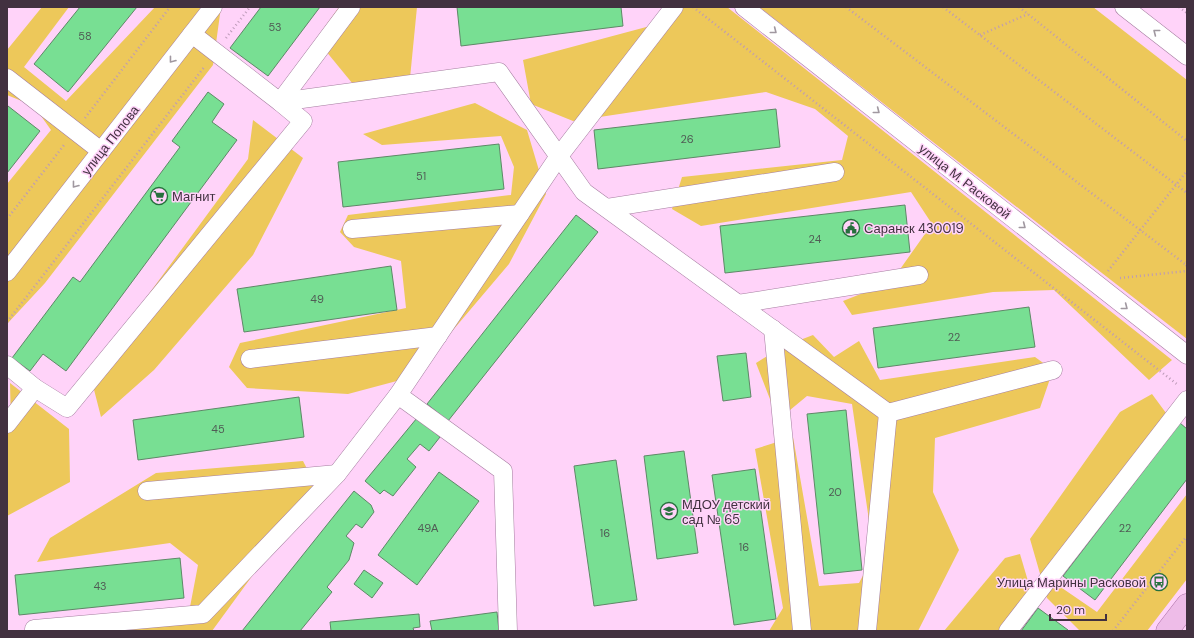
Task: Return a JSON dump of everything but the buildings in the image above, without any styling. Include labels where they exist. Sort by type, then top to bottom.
[{"type":"main road","points":[[1168,631],[1187,605]]},
{"type":"street","name":"улица Попова","points":[[7,272],[213,7]]},
{"type":"street","points":[[280,102],[351,7]]},
{"type":"street","points":[[34,629],[203,614],[337,474],[398,395],[559,156],[674,7]]},
{"type":"street","name":"улица М. Расковой","points":[[744,7],[1187,355]]},
{"type":"street","points":[[1124,7],[1187,56]]},
{"type":"street","points":[[7,365],[35,388],[67,408],[303,121],[192,34]]},
{"type":"street","points":[[280,102],[499,72],[584,192],[888,413]]},
{"type":"street","points":[[7,78],[102,151]]},
{"type":"street","points":[[607,208],[835,172]]},
{"type":"street","points":[[352,229],[520,214]]},
{"type":"street","points":[[738,304],[919,275]]},
{"type":"street","points":[[773,329],[802,631]]},
{"type":"street","points":[[250,359],[438,336]]},
{"type":"street","points":[[888,413],[1053,370]]},
{"type":"street","points":[[7,424],[35,388]]},
{"type":"street","points":[[1008,631],[1184,394]]},
{"type":"street","points":[[398,395],[503,471],[508,631]]},
{"type":"street","points":[[867,631],[888,413]]},
{"type":"street","points":[[147,491],[337,474]]},
{"type":"path","points":[[7,219],[170,7]]},
{"type":"path","points":[[7,322],[250,7]]},
{"type":"path","points":[[693,7],[1184,394]]},
{"type":"path","points":[[846,7],[1186,264]]},
{"type":"path","points":[[943,7],[1187,193]]},
{"type":"path","points":[[1019,7],[1187,141]]},
{"type":"path","points":[[1179,7],[1187,13]]},
{"type":"path","points":[[980,35],[1028,14]]},
{"type":"path","points":[[1106,273],[1187,172]]},
{"type":"path","points":[[1113,631],[1187,536]]},
{"type":"shaded area","points":[[42,7],[69,7],[24,67],[66,101],[155,7],[221,7],[213,65],[45,283],[7,324],[7,184],[51,130],[34,106],[7,95],[7,50]]},
{"type":"shaded area","points":[[339,7],[417,7],[410,78],[357,89],[316,39]]},
{"type":"shaded area","points":[[667,7],[727,7],[1172,360],[1149,380],[1054,290],[993,292],[852,315],[843,301],[891,282],[932,224],[911,192],[701,226],[672,209],[682,177],[842,160],[848,136],[815,109],[766,92],[573,121],[531,104],[523,60],[650,26]]},
{"type":"shaded area","points":[[759,7],[1093,7],[1187,80],[1187,339]]},
{"type":"shaded area","points":[[475,103],[527,130],[546,194],[509,264],[398,395],[408,378],[348,394],[247,388],[229,367],[240,343],[406,308],[401,261],[354,247],[340,232],[348,215],[511,195],[514,167],[501,136],[382,145],[363,134]]},
{"type":"shaded area","points":[[253,120],[303,158],[253,255],[154,370],[101,417],[90,374],[248,159]]},
{"type":"shaded area","points":[[813,335],[834,357],[859,341],[880,380],[1035,357],[1053,370],[1040,408],[935,438],[933,492],[959,550],[918,631],[769,631],[783,608],[755,449],[793,437],[819,586],[859,583],[874,555],[852,404],[807,396],[778,420],[756,363],[782,347]]},
{"type":"shaded area","points":[[10,383],[69,429],[70,482],[7,516],[7,427],[11,422]]},
{"type":"shaded area","points":[[1152,394],[1166,413],[1057,570],[1062,588],[1097,612],[1187,494],[1187,579],[1147,631],[1080,631],[1047,598],[1030,539],[1120,412]]},
{"type":"shaded area","points":[[303,461],[319,492],[258,568],[212,631],[81,631],[190,607],[198,565],[170,543],[37,562],[50,538],[156,473]]},
{"type":"shaded area","points":[[1020,554],[1033,598],[1008,631],[944,631],[1005,558]]},
{"type":"place","name":"Магнит","points":[[159,196]]},
{"type":"place","name":"Саранск 430019","points":[[851,228]]},
{"type":"place","name":"МДОУ детский сад № 65","points":[[669,511]]},
{"type":"place","name":"Улица Марины Расковой","points":[[1159,582]]}]
